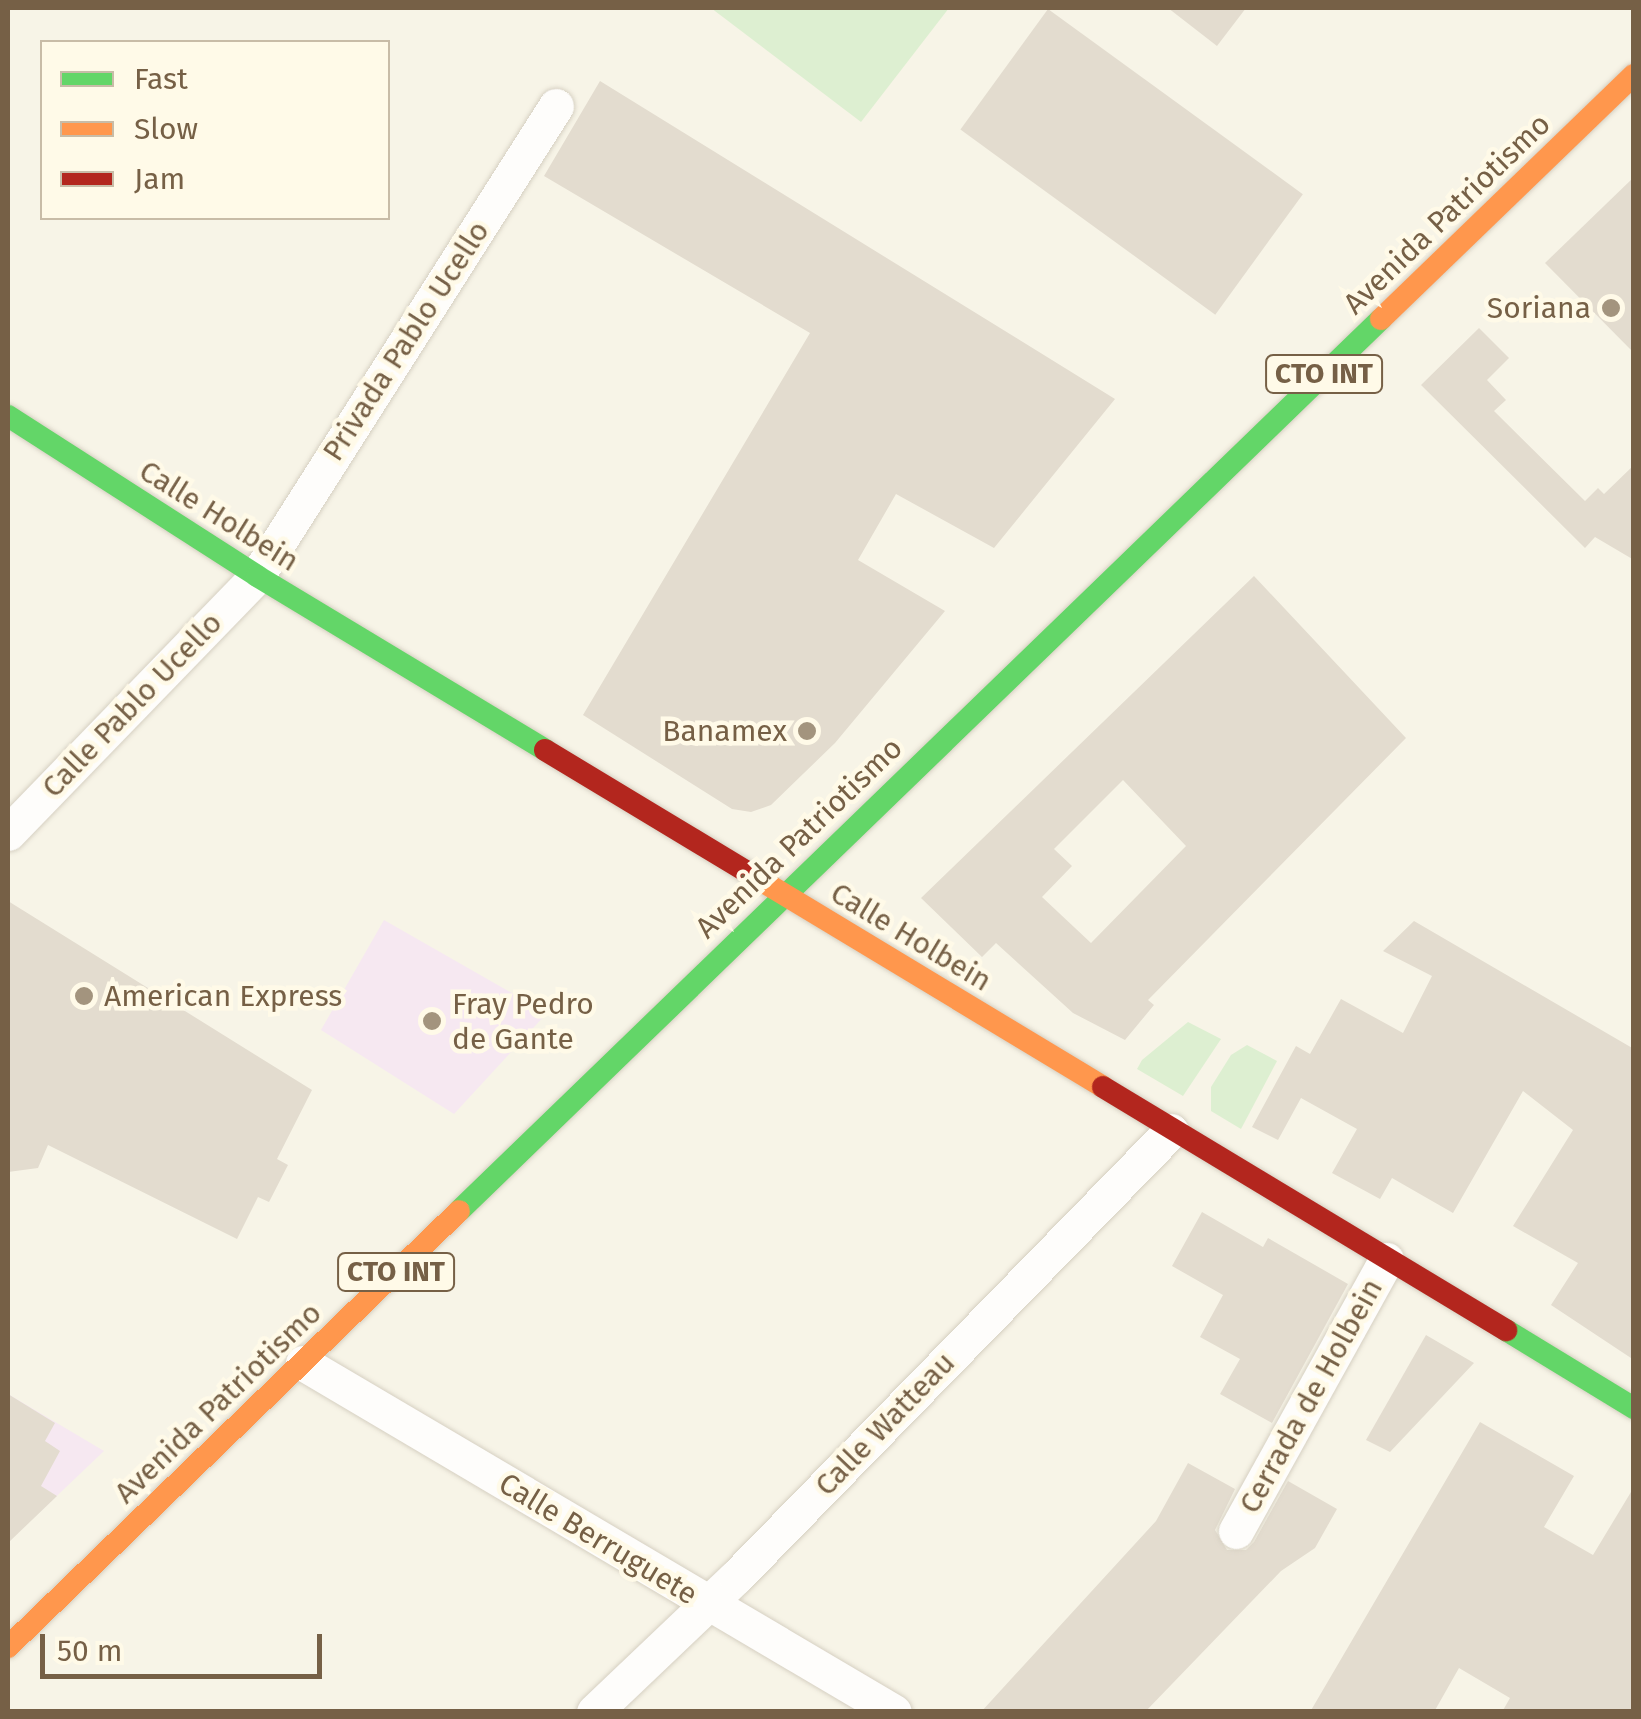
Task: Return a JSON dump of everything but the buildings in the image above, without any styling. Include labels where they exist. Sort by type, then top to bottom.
[{"type":"main road","name":"Avenida Patriotismo","points":[[8,1647],[1634,75]]},
{"type":"main road","name":"Calle Holbein","points":[[8,416],[256,576],[1634,1408]]},
{"type":"street","name":"Privada Pablo Ucello","points":[[256,576],[556,106]]},
{"type":"street","name":"Calle Pablo Ucello","points":[[8,833],[256,576]]},
{"type":"street","name":"Calle Watteau","points":[[594,1712],[736,1577],[1171,1131]]},
{"type":"street","name":"Cerrada de Holbein","points":[[1236,1531],[1386,1260]]},
{"type":"street","name":"Calle Berruguete","points":[[303,1364],[894,1712]]},
{"type":"shaded area","name":"Fray Pedro de Gante","points":[[384,920],[547,1013],[454,1114],[321,1030]]},
{"type":"shaded area","points":[[8,1394],[104,1451],[40,1512],[8,1492]]},
{"type":"green space","points":[[711,8],[949,8],[861,122]]},
{"type":"green space","points":[[1188,1022],[1221,1039],[1183,1096],[1137,1069],[1142,1060]]},
{"type":"green space","points":[[1247,1045],[1277,1061],[1241,1129],[1211,1111],[1211,1087],[1231,1055]]},
{"type":"traffic: fast","points":[[459,1211],[1381,319]]},
{"type":"traffic: fast","points":[[8,416],[257,576],[545,750]]},
{"type":"traffic: fast","points":[[1506,1330],[1634,1408]]},
{"type":"traffic: slow","points":[[1381,319],[1634,75]]},
{"type":"traffic: slow","points":[[747,872],[1103,1087]]},
{"type":"traffic: slow","points":[[8,1647],[459,1211]]},
{"type":"traffic: jam","points":[[545,750],[747,872]]},
{"type":"traffic: jam","points":[[1103,1087],[1506,1330]]},
{"type":"place","name":"Soriana","points":[[1611,308]]},
{"type":"place","name":"Banamex","points":[[807,731]]},
{"type":"place","name":"American Express","points":[[84,996]]},
{"type":"place","name":"Fray Pedro de Gante","points":[[432,1021]]}]
